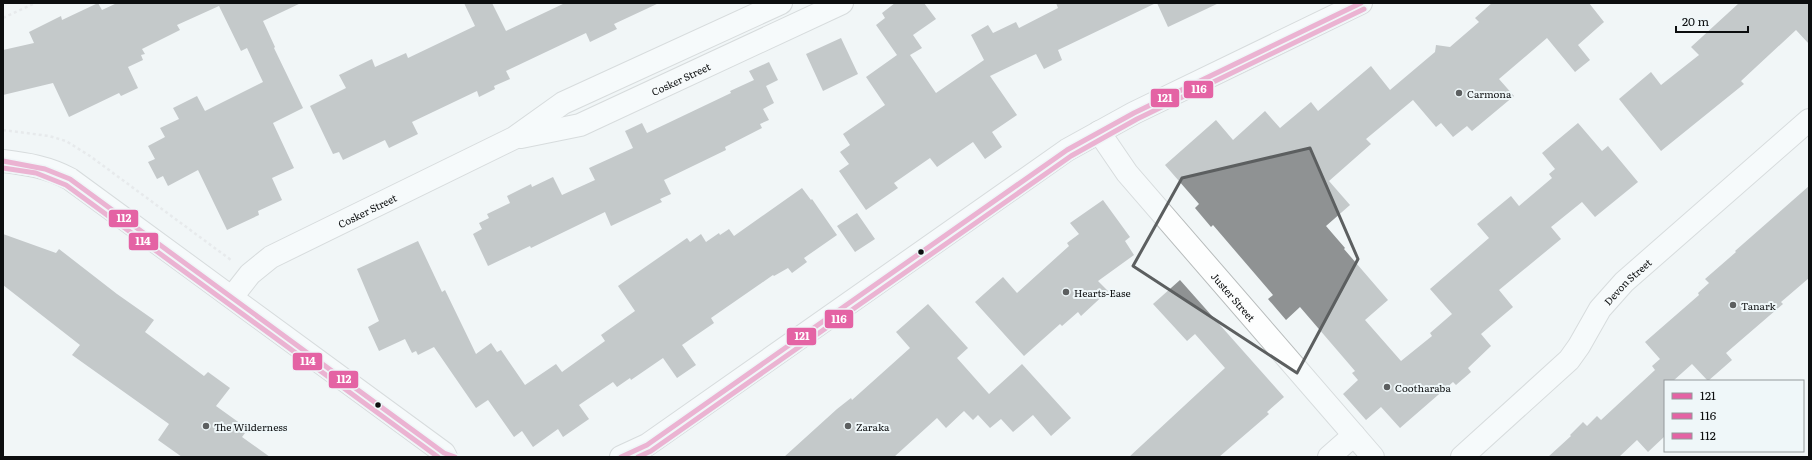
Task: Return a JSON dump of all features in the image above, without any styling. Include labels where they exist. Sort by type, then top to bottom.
[{"type":"street","name":"Cosker Street","points":[[232,297],[250,274],[271,257],[514,138],[563,103],[781,3]]},
{"type":"street","name":"Cosker Street","points":[[514,138],[580,125],[842,3]]},
{"type":"street","points":[[621,457],[642,451],[1016,184],[1067,150],[1099,132],[1361,3]]},
{"type":"street","name":"Devon Street","points":[[1462,457],[1569,360],[1580,346],[1600,309],[1624,282],[1809,120]]},
{"type":"street","name":"Juster Street","points":[[1099,132],[1126,173],[1373,457]]},
{"type":"street","points":[[3,161],[38,166],[55,171],[70,179],[448,456]]},
{"type":"street","points":[[1329,457],[1354,435]]},
{"type":"path","points":[[3,18],[35,3]]},
{"type":"path","points":[[3,130],[49,136],[66,141],[90,156],[224,254]]},
{"type":"highlighted area","points":[[1310,148],[1358,259],[1297,373],[1133,266],[1182,178]]},
{"type":"building","points":[[98,3],[102,10],[117,3],[301,3],[263,21],[275,47],[274,48],[303,108],[273,123],[294,168],[272,178],[282,200],[258,211],[259,215],[227,230],[198,170],[168,186],[163,176],[157,179],[148,162],[155,159],[148,146],[165,137],[160,128],[179,119],[173,108],[197,96],[205,111],[263,82],[247,48],[241,51],[219,6],[177,25],[180,30],[142,49],[145,54],[141,55],[143,60],[128,67],[138,88],[121,96],[119,93],[69,117],[53,83],[3,95],[3,50],[34,43],[29,32],[61,16],[62,20]]},
{"type":"building","points":[[464,3],[492,3],[506,31],[565,3],[659,3],[614,24],[617,29],[590,42],[586,33],[506,71],[510,79],[494,86],[495,89],[479,97],[477,91],[412,122],[418,134],[389,148],[385,140],[343,160],[339,152],[333,154],[310,106],[346,88],[339,75],[372,59],[375,67],[406,53],[408,58],[475,26]]},
{"type":"building","points":[[895,3],[924,3],[936,19],[913,35],[922,48],[910,55],[936,93],[984,60],[971,35],[988,25],[993,33],[1016,22],[1019,28],[1058,8],[1056,3],[1156,3],[1058,50],[1062,60],[1044,69],[1036,54],[990,76],[1017,115],[992,132],[1002,147],[985,159],[973,142],[937,167],[930,158],[894,183],[898,188],[866,210],[839,171],[849,164],[840,152],[850,145],[843,134],[885,105],[866,77],[897,55],[876,25],[885,18],[882,13]]},
{"type":"building","points":[[1157,3],[1219,3],[1168,27]]},
{"type":"building","points":[[1492,3],[1589,3],[1604,22],[1578,45],[1590,60],[1575,72],[1547,38],[1499,79],[1514,96],[1472,131],[1467,126],[1453,137],[1441,123],[1436,127],[1413,100],[1366,139],[1371,144],[1329,181],[1350,205],[1326,226],[1388,300],[1365,320],[1401,361],[1432,336],[1430,333],[1452,314],[1430,289],[1489,238],[1477,224],[1511,196],[1519,206],[1552,178],[1549,174],[1555,169],[1542,153],[1578,123],[1602,151],[1608,146],[1638,182],[1595,217],[1582,202],[1551,227],[1561,239],[1499,290],[1513,307],[1481,334],[1491,346],[1468,368],[1471,372],[1456,385],[1453,382],[1400,428],[1381,407],[1366,420],[1343,394],[1358,380],[1352,373],[1355,371],[1300,307],[1286,320],[1268,299],[1273,295],[1213,225],[1211,227],[1195,208],[1199,204],[1165,165],[1216,120],[1233,140],[1265,111],[1280,128],[1311,102],[1318,111],[1371,66],[1390,90],[1435,52],[1436,45],[1450,47],[1479,22],[1475,18]]},
{"type":"building","points":[[1739,3],[1809,3],[1809,44],[1796,30],[1741,81],[1744,84],[1661,151],[1619,99],[1651,72],[1661,85],[1699,55],[1691,47]]},
{"type":"building","points":[[841,38],[858,74],[823,91],[806,54]]},
{"type":"building","points":[[769,62],[778,80],[766,86],[774,103],[763,109],[769,120],[760,124],[762,128],[725,147],[726,150],[664,180],[671,194],[660,199],[662,202],[611,226],[605,212],[531,248],[530,246],[488,266],[473,234],[482,229],[479,223],[489,218],[487,214],[510,203],[507,196],[531,184],[532,187],[553,177],[562,195],[595,180],[589,168],[633,148],[625,131],[642,123],[647,133],[731,93],[730,91],[754,80],[749,71]]},
{"type":"building","points":[[1809,186],[1809,278],[1781,302],[1783,304],[1726,353],[1732,360],[1709,380],[1707,380],[1692,364],[1674,380],[1664,380],[1664,437],[1648,452],[1637,440],[1619,457],[1548,457],[1571,436],[1570,435],[1583,422],[1587,426],[1597,416],[1601,420],[1655,370],[1652,366],[1660,359],[1645,342],[1699,295],[1698,293],[1709,283],[1705,279],[1736,252],[1735,251]]},
{"type":"building","points":[[802,188],[811,200],[812,199],[837,235],[804,258],[807,262],[792,273],[788,268],[774,276],[773,275],[711,318],[714,323],[682,345],[696,365],[677,378],[663,358],[631,380],[630,378],[617,387],[613,382],[579,405],[589,419],[563,437],[558,429],[533,447],[522,431],[514,437],[488,400],[476,408],[434,347],[418,355],[416,351],[412,353],[405,339],[379,351],[368,327],[379,321],[357,269],[418,241],[442,292],[445,290],[476,354],[491,343],[497,352],[501,350],[525,385],[556,364],[562,372],[605,341],[601,335],[635,311],[618,286],[687,238],[690,242],[701,234],[706,242],[719,233],[720,235],[729,229],[734,236]]},
{"type":"building","points":[[1103,200],[1130,237],[1125,241],[1134,255],[1098,281],[1108,291],[1081,316],[1078,312],[1062,326],[1060,324],[1024,356],[975,302],[1003,277],[1017,293],[1069,246],[1067,243],[1079,234],[1070,223]]},
{"type":"building","points":[[857,213],[875,239],[855,252],[837,226]]},
{"type":"building","points":[[3,234],[56,253],[59,249],[117,294],[154,320],[145,332],[204,376],[208,372],[230,388],[216,406],[248,429],[242,437],[270,457],[182,457],[158,440],[169,424],[72,355],[80,345],[3,285]]},
{"type":"building","points":[[1180,280],[1284,397],[1267,412],[1269,414],[1219,457],[1129,457],[1225,368],[1195,334],[1187,341],[1153,304]]},
{"type":"building","points":[[928,304],[968,348],[957,358],[989,394],[1022,364],[1071,418],[1051,436],[1033,415],[1013,432],[1001,419],[990,428],[978,415],[973,420],[964,411],[946,428],[937,418],[894,457],[784,457],[837,409],[851,398],[852,400],[910,348],[896,332]]},
{"type":"transit line","name":"121","points":[[621,457],[647,445],[1067,150],[1134,113],[1361,3]]},
{"type":"transit line","name":"116","points":[[638,457],[651,451],[1071,156],[1137,119],[1364,9]]},
{"type":"transit line","name":"112","points":[[3,161],[45,169],[70,179],[444,453],[455,457]]},
{"type":"transit line","name":"114","points":[[3,168],[36,173],[66,185],[438,457]]},
{"type":"place","name":"Carmona","points":[[1459,93]]},
{"type":"place","name":"Hearts-Ease","points":[[1066,292]]},
{"type":"place","name":"Tanark","points":[[1733,305]]},
{"type":"place","name":"Cootharaba","points":[[1387,387]]},
{"type":"place","name":"The Wilderness","points":[[206,426]]},
{"type":"place","name":"Zaraka","points":[[848,426]]}]
